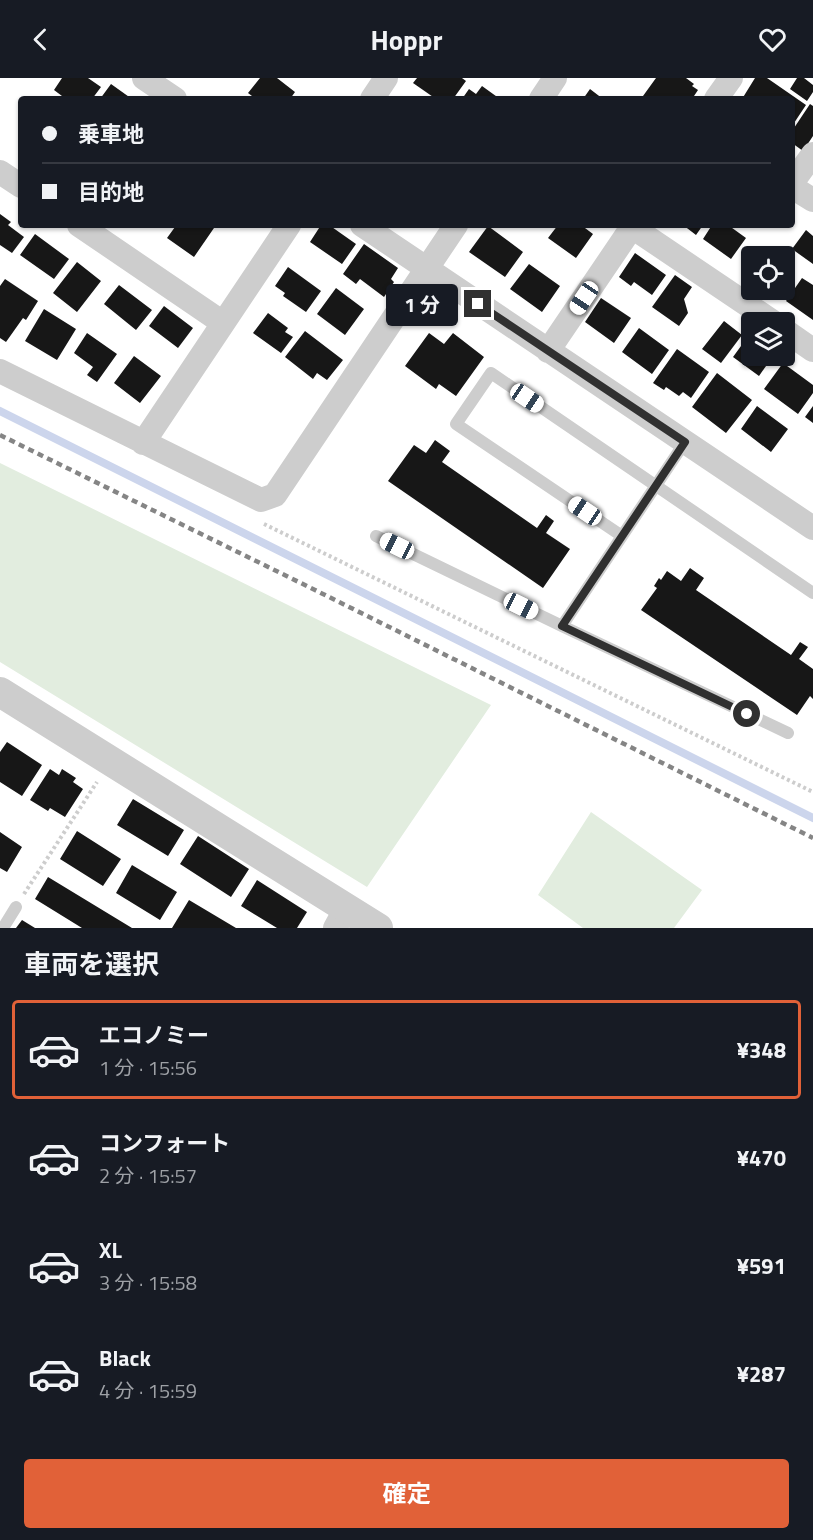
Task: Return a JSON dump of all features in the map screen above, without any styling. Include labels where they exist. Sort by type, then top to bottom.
[{"type":"street","points":[[144,78],[171,96]]},
{"type":"street","points":[[374,96],[386,78]]},
{"type":"street","points":[[543,96],[555,78]]},
{"type":"street","points":[[718,96],[731,78]]},
{"type":"street","points":[[795,181],[813,154]]},
{"type":"street","points":[[0,172],[18,184]]},
{"type":"street","points":[[795,187],[813,200]]},
{"type":"street","points":[[83,228],[223,323]]},
{"type":"street","points":[[143,442],[287,228]]},
{"type":"street","points":[[366,228],[813,528]]},
{"type":"street","points":[[0,371],[261,500],[275,495],[454,228]]},
{"type":"street","points":[[548,351],[631,228]]},
{"type":"street","points":[[635,228],[758,312]]},
{"type":"street","points":[[795,338],[813,350]]},
{"type":"street","points":[[0,692],[110,761],[340,918],[378,928]]},
{"type":"lane","points":[[622,536],[456,424],[491,374],[813,593]]},
{"type":"lane","points":[[562,626],[685,442]]},
{"type":"lane","points":[[376,536],[788,733]]},
{"type":"lane","points":[[3,924],[16,907]]},
{"type":"path","points":[[262,523],[813,792]]},
{"type":"path","points":[[16,907],[110,761]]},
{"type":"green space","points":[[0,463],[491,705],[367,887],[0,662]]},
{"type":"green space","points":[[591,812],[702,890],[674,928],[583,928],[538,895]]},
{"type":"building","points":[[62,78],[88,78],[101,87],[94,96],[62,96],[54,90]]},
{"type":"building","points":[[260,78],[277,78],[295,92],[292,96],[252,96],[248,93]]},
{"type":"building","points":[[417,78],[462,78],[466,81],[455,96],[432,96],[413,83]]},
{"type":"building","points":[[656,78],[686,78],[698,90],[694,96],[643,96]]},
{"type":"building","points":[[755,78],[767,78],[793,96],[744,96]]},
{"type":"building","points":[[797,78],[804,78],[813,85],[813,92],[807,101],[790,89]]},
{"type":"building","points":[[111,84],[128,96],[102,96]]},
{"type":"building","points":[[482,86],[496,96],[464,96],[469,89],[476,94]]},
{"type":"building","points":[[590,89],[599,96],[585,96]]},
{"type":"building","points":[[795,97],[806,105],[795,122]]},
{"type":"building","points":[[810,104],[813,106],[813,136],[803,151],[795,145],[795,126]]},
{"type":"building","points":[[0,214],[11,222],[8,225],[24,237],[12,253],[0,245]]},
{"type":"building","points":[[174,228],[214,228],[194,257],[167,238]]},
{"type":"building","points":[[319,228],[333,228],[356,244],[342,264],[310,242]]},
{"type":"building","points":[[487,228],[491,228],[523,252],[505,277],[469,252]]},
{"type":"building","points":[[556,228],[585,228],[593,234],[576,258],[548,238]]},
{"type":"building","points":[[687,228],[701,228],[696,235]]},
{"type":"building","points":[[710,228],[732,228],[746,238],[731,259],[703,239]]},
{"type":"building","points":[[806,230],[813,236],[813,264],[795,251],[794,246]]},
{"type":"building","points":[[35,234],[69,259],[54,279],[20,255]]},
{"type":"building","points":[[364,244],[398,268],[391,279],[394,282],[384,297],[360,279],[356,284],[343,274]]},
{"type":"building","points":[[635,253],[666,275],[652,295],[634,282],[631,286],[619,277]]},
{"type":"building","points":[[77,262],[101,281],[77,312],[53,293]]},
{"type":"building","points":[[529,264],[560,286],[542,312],[510,289]]},
{"type":"building","points":[[288,267],[321,291],[306,312],[283,296],[285,293],[275,286]]},
{"type":"building","points":[[675,275],[692,287],[684,299],[688,313],[679,326],[652,307]]},
{"type":"building","points":[[802,278],[813,285],[813,320],[786,301],[795,300],[795,288]]},
{"type":"building","points":[[5,279],[38,301],[26,320],[23,318],[6,342],[0,338],[0,286]]},
{"type":"building","points":[[119,285],[152,310],[136,330],[104,304]]},
{"type":"building","points":[[336,288],[364,309],[345,335],[317,314]]},
{"type":"building","points":[[601,298],[631,318],[614,343],[585,322]]},
{"type":"building","points":[[164,306],[193,328],[178,348],[149,326]]},
{"type":"building","points":[[44,309],[76,329],[57,360],[25,341]]},
{"type":"building","points":[[268,313],[288,328],[285,332],[293,337],[281,353],[253,333]]},
{"type":"building","points":[[724,321],[741,334],[721,363],[702,349]]},
{"type":"building","points":[[639,328],[669,350],[652,374],[622,352]]},
{"type":"building","points":[[305,331],[343,360],[327,380],[317,373],[313,379],[285,357]]},
{"type":"building","points":[[87,333],[117,354],[97,382],[87,375],[93,367],[74,353]]},
{"type":"building","points":[[429,333],[444,344],[453,333],[484,357],[456,396],[439,384],[436,389],[405,366]]},
{"type":"building","points":[[741,346],[741,363],[733,357]]},
{"type":"building","points":[[677,349],[709,372],[691,398],[683,392],[679,396],[666,387],[664,390],[653,383]]},
{"type":"building","points":[[134,356],[161,376],[140,403],[114,383]]},
{"type":"building","points":[[745,366],[766,366],[759,376]]},
{"type":"building","points":[[781,366],[787,366],[813,385],[813,393],[798,414],[764,389]]},
{"type":"building","points":[[717,373],[752,400],[726,433],[692,407]]},
{"type":"building","points":[[757,406],[788,429],[771,452],[741,429]]},
{"type":"building","points":[[813,406],[813,423],[805,417]]},
{"type":"building","points":[[435,440],[450,451],[442,462],[537,528],[546,515],[554,521],[546,533],[570,549],[543,588],[388,481],[414,445],[426,453]]},
{"type":"building","points":[[690,568],[704,578],[696,590],[791,655],[800,642],[808,647],[799,659],[813,669],[813,699],[810,696],[797,715],[641,610],[657,588],[654,586],[659,578],[661,580],[667,571],[681,581]]},
{"type":"building","points":[[7,742],[42,765],[22,796],[0,782],[0,752]]},
{"type":"building","points":[[50,769],[59,775],[62,769],[76,778],[73,782],[83,789],[65,817],[50,808],[48,811],[30,800]]},
{"type":"building","points":[[133,799],[184,830],[168,856],[117,825]]},
{"type":"building","points":[[77,831],[121,859],[103,886],[60,859]]},
{"type":"building","points":[[0,832],[22,847],[7,872],[0,868]]},
{"type":"building","points":[[198,836],[249,869],[231,897],[180,864]]},
{"type":"building","points":[[132,865],[177,892],[160,920],[116,893]]},
{"type":"building","points":[[48,877],[132,928],[82,928],[35,899]]},
{"type":"building","points":[[257,880],[307,912],[297,928],[277,928],[241,906]]},
{"type":"building","points":[[189,900],[236,928],[172,928]]},
{"type":"building","points":[[22,920],[35,928],[16,928]]},
{"type":"waterway","points":[[0,411],[813,818]]},
{"type":"railway","points":[[0,435],[813,838]]},
{"type":"route","points":[[478,304],[685,442],[562,626],[747,714]]}]
